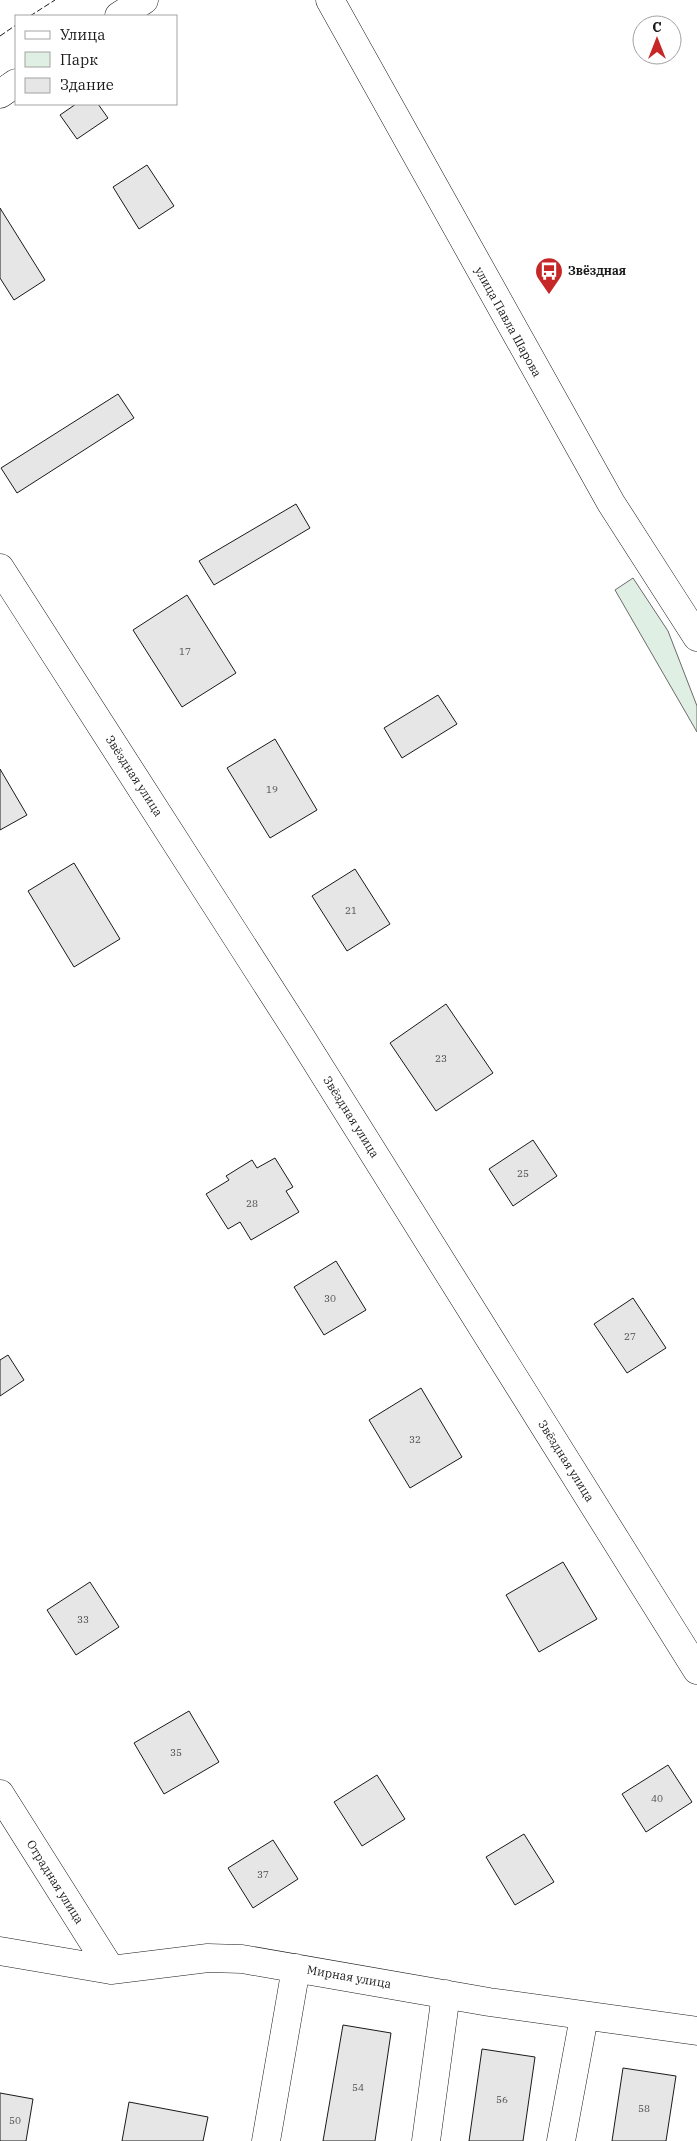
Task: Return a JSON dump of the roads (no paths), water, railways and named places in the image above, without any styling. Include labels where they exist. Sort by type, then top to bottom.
[{"type":"street","points":[[121,15],[144,0]]},
{"type":"street","name":"улица Павла Шарова","points":[[330,0],[430,183],[611,503],[697,637]]},
{"type":"street","points":[[0,94],[15,85]]},
{"type":"street","name":"Звёздная улица","points":[[0,568],[300,1034],[697,1670]]},
{"type":"street","name":"Отрадная улица","points":[[0,1794],[111,1970]]},
{"type":"street","name":"Мирная улица","points":[[0,1952],[111,1970],[208,1958],[242,1959],[584,2017],[697,2031]]},
{"type":"street","points":[[266,2141],[296,1968]]},
{"type":"street","points":[[426,2141],[446,1994]]},
{"type":"street","points":[[561,2141],[584,2017]]},
{"type":"place","name":"Звёздная","points":[[549,295]]}]
